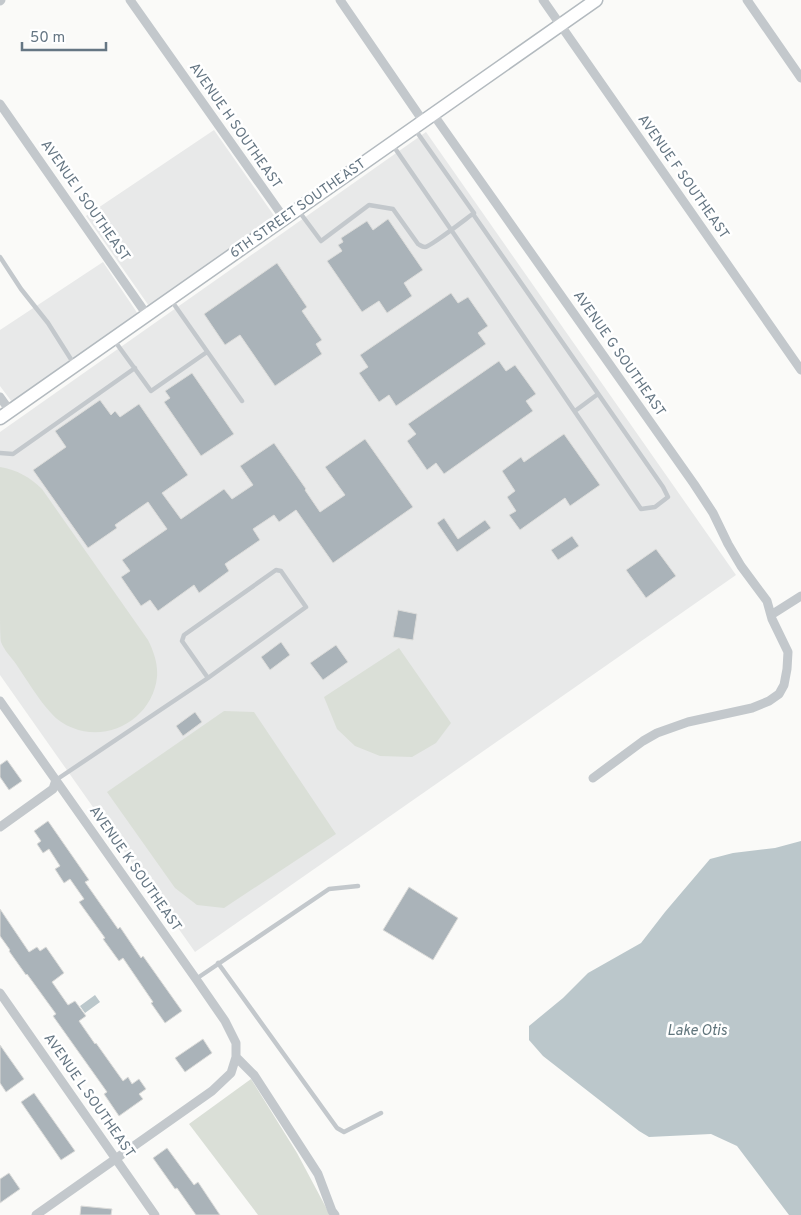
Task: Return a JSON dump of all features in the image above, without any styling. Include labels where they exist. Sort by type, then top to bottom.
[{"type":"street","name":"AVENUE H SOUTHEAST","points":[[130,0],[284,218]]},
{"type":"street","name":"AVENUE G SOUTHEAST","points":[[340,0],[423,121],[694,484],[713,513],[741,566],[767,602],[788,652],[788,669],[784,685],[779,694],[769,701],[752,708],[688,722],[657,733],[643,741],[593,778]]},
{"type":"street","name":"AVENUE F SOUTHEAST","points":[[543,0],[801,370]]},
{"type":"street","name":"6TH STREET SOUTHEAST","points":[[5,414],[596,0]]},
{"type":"street","points":[[747,0],[801,78]]},
{"type":"street","name":"AVENUE I SOUTHEAST","points":[[0,104],[147,315]]},
{"type":"street","points":[[0,397],[5,414]]},
{"type":"street","points":[[771,615],[801,596]]},
{"type":"street","name":"AVENUE K SOUTHEAST","points":[[0,701],[225,1021],[236,1043],[236,1057]]},
{"type":"street","points":[[0,827],[53,788],[56,780]]},
{"type":"street","name":"AVENUE L SOUTHEAST","points":[[0,993],[155,1215]]},
{"type":"street","points":[[36,1215],[212,1091],[231,1073],[236,1057],[254,1075],[318,1174],[335,1215]]},
{"type":"lane","points":[[391,143],[641,509],[655,507],[668,497],[663,486],[473,214],[423,121]]},
{"type":"lane","points":[[298,209],[321,241],[369,205],[393,209],[418,244],[423,247],[431,244],[473,214]]},
{"type":"lane","points":[[0,257],[21,289],[48,323],[74,366]]},
{"type":"lane","points":[[170,298],[242,400]]},
{"type":"lane","points":[[113,338],[151,391],[207,352]]},
{"type":"lane","points":[[0,453],[13,454],[135,368]]},
{"type":"lane","points":[[574,411],[598,394]]},
{"type":"lane","points":[[56,780],[208,678],[306,606],[281,571],[276,570],[184,635],[182,641],[208,678]]},
{"type":"lane","points":[[196,979],[329,889],[358,886]]},
{"type":"lane","points":[[218,963],[337,1128],[344,1132],[381,1113]]},
{"type":"shaded area","points":[[214,130],[275,217],[149,306],[86,216]]},
{"type":"shaded area","points":[[426,132],[736,575],[195,952],[0,675],[0,432]]},
{"type":"shaded area","points":[[103,262],[138,314],[12,402],[0,386],[0,330]]},
{"type":"shaded area","points":[[0,467],[23,475],[42,489],[148,640],[157,667],[154,691],[138,715],[115,729],[87,732],[61,722],[53,716],[42,702],[2,645],[0,624]]},
{"type":"shaded area","points":[[399,648],[451,723],[436,743],[412,757],[380,756],[355,746],[337,729],[324,697]]},
{"type":"shaded area","points":[[224,711],[254,712],[336,834],[224,908],[197,905],[175,888],[107,792]]},
{"type":"shaded area","points":[[251,1079],[297,1153],[330,1215],[258,1215],[189,1124]]},
{"type":"water","name":"Lake Otis","points":[[801,841],[801,1215],[789,1215],[737,1146],[711,1134],[649,1137],[543,1056],[529,1040],[529,1026],[563,998],[588,973],[641,943],[710,859],[733,853],[775,848]]},
{"type":"water","points":[[95,995],[100,1002],[85,1013],[80,1006]]},
{"type":"building","points":[[388,219],[423,270],[404,283],[412,296],[387,313],[379,301],[362,312],[327,261],[342,251],[338,245],[343,242],[341,238],[367,221],[373,230]]},
{"type":"building","points":[[277,263],[307,307],[302,311],[322,340],[316,344],[322,354],[275,386],[240,335],[225,345],[204,314]]},
{"type":"building","points":[[451,293],[458,303],[468,297],[488,326],[478,333],[486,344],[396,406],[389,395],[379,402],[359,373],[368,367],[360,355]]},
{"type":"building","points":[[499,361],[506,371],[515,365],[536,394],[526,401],[533,411],[444,474],[436,463],[427,470],[407,441],[416,434],[408,424]]},
{"type":"building","points":[[192,373],[234,434],[201,456],[164,402],[170,398],[165,391]]},
{"type":"building","points":[[100,400],[111,415],[115,411],[120,417],[139,404],[188,475],[162,493],[181,519],[224,489],[232,499],[253,485],[240,466],[274,443],[320,512],[345,495],[325,467],[365,439],[413,507],[333,563],[296,510],[279,522],[274,515],[253,529],[260,540],[225,564],[229,571],[199,593],[194,585],[158,611],[150,600],[141,606],[121,577],[130,571],[122,560],[167,529],[148,502],[115,525],[117,528],[88,548],[33,470],[66,447],[55,431]]},
{"type":"building","points":[[564,434],[600,485],[570,506],[565,498],[520,530],[509,515],[516,511],[507,497],[515,491],[502,471],[521,457],[524,462]]},
{"type":"building","points":[[444,518],[458,539],[485,520],[491,528],[457,552],[437,523]]},
{"type":"building","points":[[572,536],[579,546],[558,560],[551,550]]},
{"type":"building","points":[[656,549],[676,576],[646,598],[626,570]]},
{"type":"building","points":[[398,610],[417,614],[413,640],[393,637]]},
{"type":"building","points":[[281,642],[290,655],[270,670],[261,657]]},
{"type":"building","points":[[336,645],[348,662],[323,680],[310,663]]},
{"type":"building","points":[[195,712],[202,722],[183,736],[176,726]]},
{"type":"building","points":[[7,760],[22,781],[9,790],[0,777],[0,765]]},
{"type":"building","points":[[48,821],[89,880],[85,882],[118,929],[120,927],[141,958],[143,956],[182,1011],[165,1023],[123,958],[119,961],[103,939],[105,938],[79,902],[84,899],[70,879],[64,883],[55,869],[60,866],[49,849],[43,853],[37,844],[41,841],[34,831]]},
{"type":"building","points":[[409,887],[458,918],[433,960],[383,930]]},
{"type":"building","points":[[0,909],[29,952],[37,947],[40,951],[46,947],[64,973],[52,982],[68,1005],[75,1001],[86,1016],[79,1021],[123,1081],[128,1077],[132,1084],[139,1079],[146,1089],[139,1094],[143,1099],[119,1116],[104,1094],[107,1092],[53,1016],[56,1014],[26,975],[0,936]]},
{"type":"building","points":[[203,1039],[212,1053],[185,1072],[175,1058]]},
{"type":"building","points":[[0,1045],[24,1079],[6,1092],[0,1083]]},
{"type":"building","points":[[34,1093],[75,1151],[61,1160],[21,1102]]},
{"type":"building","points":[[167,1148],[194,1185],[198,1182],[220,1215],[196,1215],[177,1188],[175,1189],[153,1158]]},
{"type":"building","points":[[9,1173],[20,1189],[0,1203],[0,1179]]},
{"type":"building","points":[[81,1206],[112,1209],[111,1215],[80,1215]]}]
